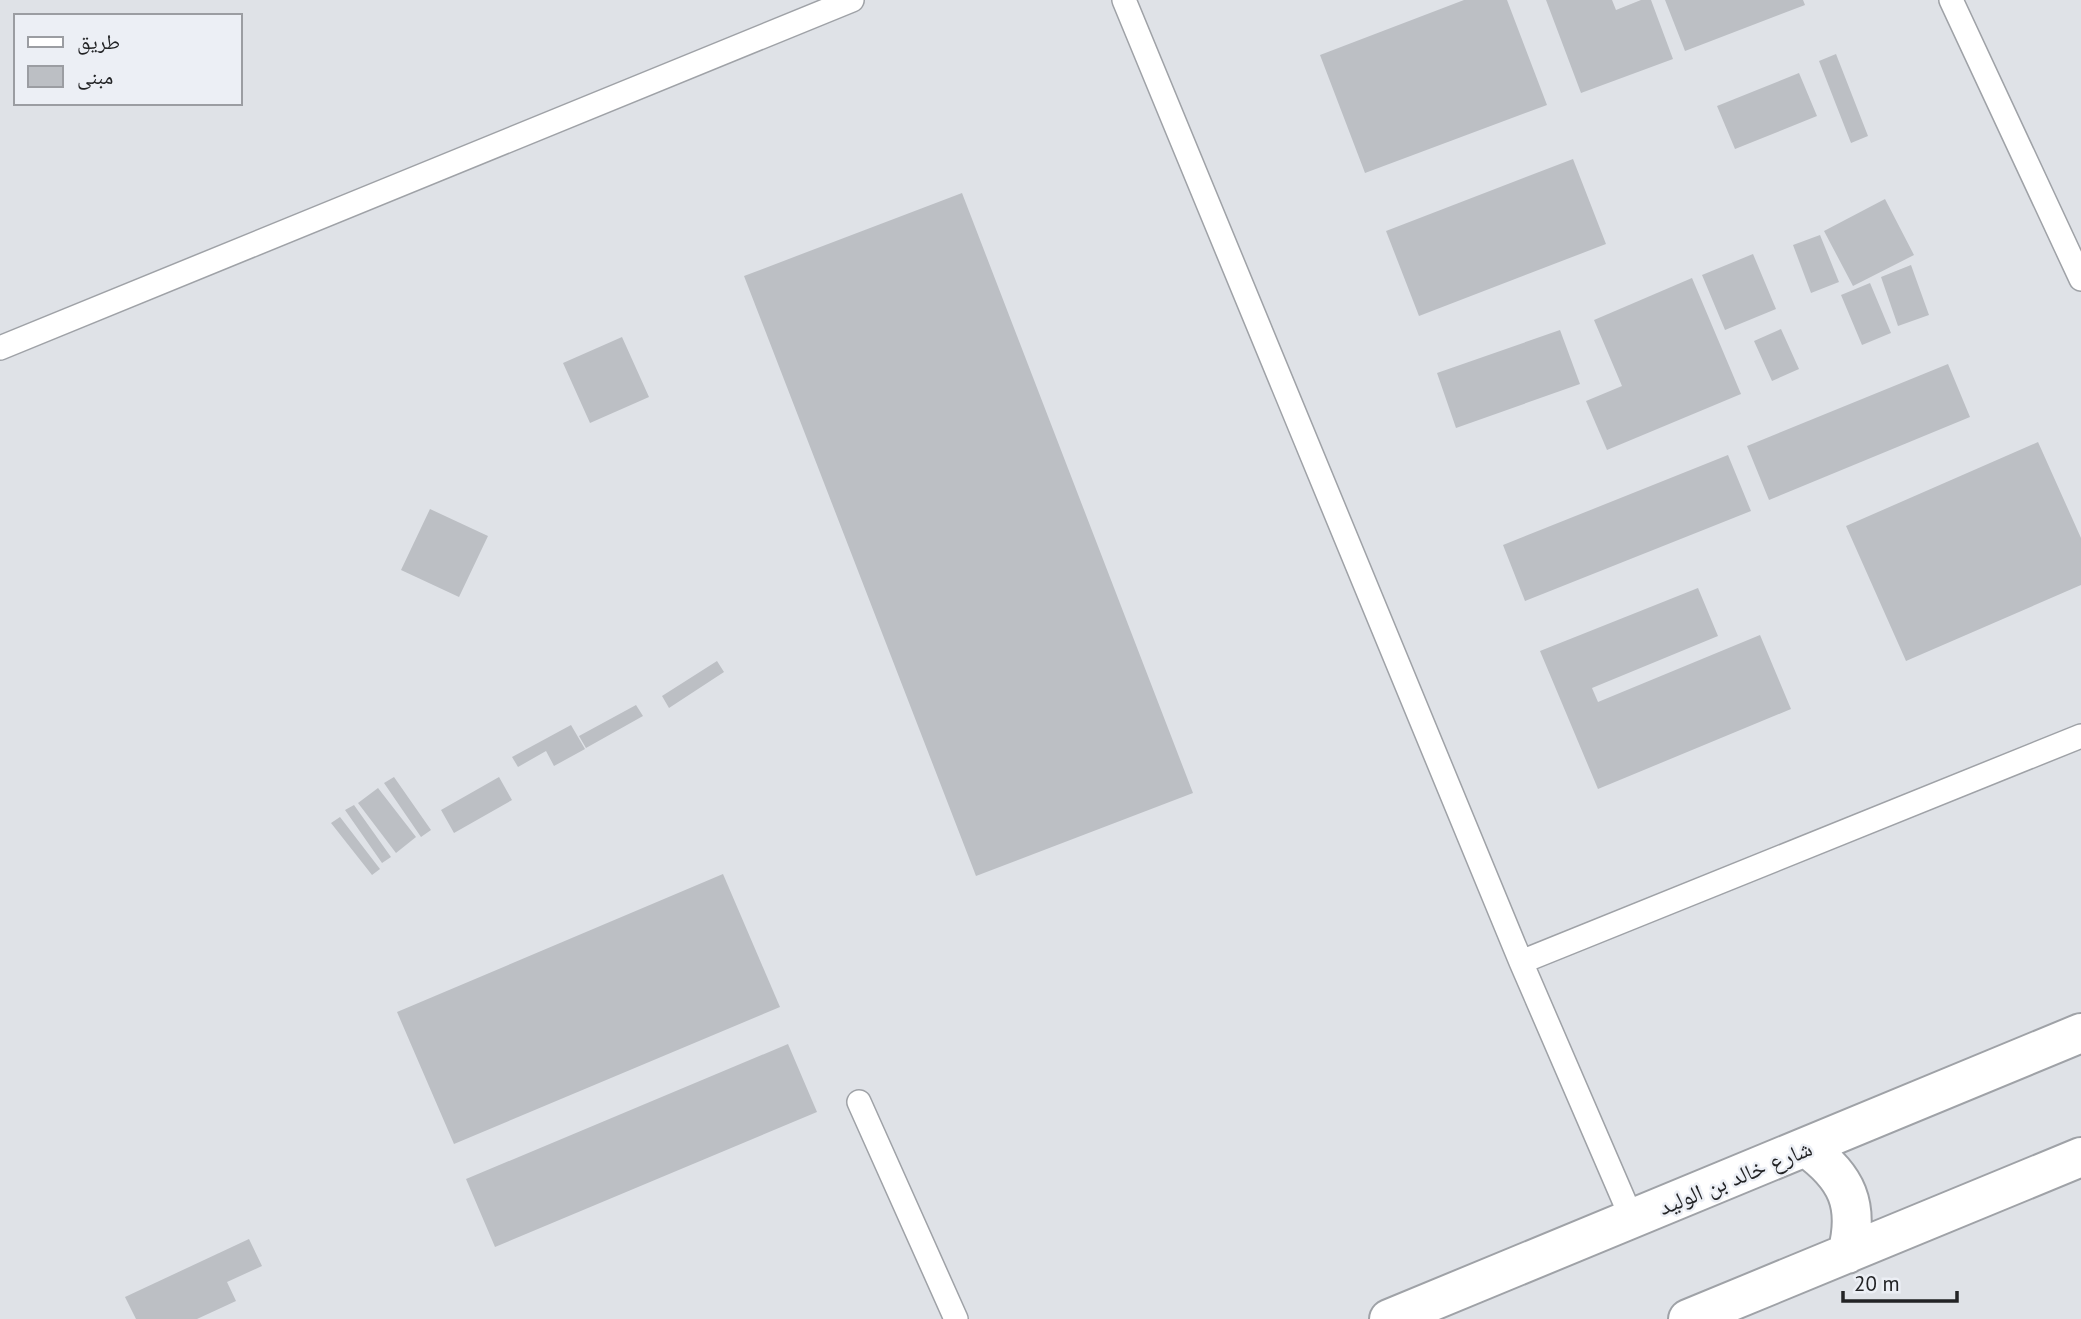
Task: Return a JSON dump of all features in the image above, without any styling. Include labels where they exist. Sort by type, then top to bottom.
[{"type":"main road","name":"شارع خالد بن الوليد","points":[[1389,1319],[1458,1305],[1632,1219],[2081,1032]]},
{"type":"main road","points":[[1807,1148],[1827,1162],[1843,1182],[1854,1230],[1847,1254]]},
{"type":"main road","points":[[1688,1319],[2081,1157]]},
{"type":"lane","points":[[1124,0],[1521,962],[1632,1219]]},
{"type":"lane","points":[[1951,0],[2081,279]]},
{"type":"lane","points":[[0,348],[841,2]]},
{"type":"lane","points":[[1521,962],[2081,736]]},
{"type":"lane","points":[[859,1102],[956,1319]]},
{"type":"building","points":[[1464,0],[1507,0],[1547,105],[1365,173],[1320,55]]},
{"type":"building","points":[[1546,0],[1612,0],[1616,10],[1641,0],[1651,0],[1673,59],[1581,93]]},
{"type":"building","points":[[1665,0],[1803,0],[1805,5],[1685,51]]},
{"type":"building","points":[[1836,54],[1868,136],[1851,143],[1819,61]]},
{"type":"building","points":[[1799,73],[1817,116],[1735,149],[1717,106]]},
{"type":"building","points":[[1573,159],[1606,244],[1419,316],[1386,231]]},
{"type":"building","points":[[962,193],[1193,793],[976,876],[744,276]]},
{"type":"building","points":[[1885,199],[1914,255],[1853,286],[1824,231]]},
{"type":"building","points":[[1820,235],[1839,282],[1811,293],[1793,245]]},
{"type":"building","points":[[1753,254],[1776,309],[1725,330],[1702,275]]},
{"type":"building","points":[[1911,265],[1929,315],[1898,326],[1881,277]]},
{"type":"building","points":[[1692,278],[1741,394],[1607,450],[1586,401],[1622,386],[1594,320]]},
{"type":"building","points":[[1870,283],[1891,333],[1862,345],[1841,295]]},
{"type":"building","points":[[1781,329],[1799,369],[1772,381],[1754,341]]},
{"type":"building","points":[[1560,330],[1580,384],[1456,428],[1437,373]]},
{"type":"building","points":[[622,337],[649,397],[590,423],[563,363]]},
{"type":"building","points":[[1948,364],[1970,417],[1769,500],[1747,446]]},
{"type":"building","points":[[2038,442],[2081,538],[2081,585],[1906,661],[1846,526]]},
{"type":"building","points":[[1728,455],[1751,511],[1525,601],[1503,545]]},
{"type":"building","points":[[430,509],[488,536],[459,597],[401,570]]},
{"type":"building","points":[[1698,588],[1718,636],[1592,688],[1598,702],[1760,635],[1791,709],[1598,789],[1540,651]]},
{"type":"building","points":[[717,661],[724,672],[669,708],[662,696]]},
{"type":"building","points":[[636,705],[643,716],[586,748],[579,736]]},
{"type":"building","points":[[571,725],[585,749],[554,766],[546,751],[518,767],[512,757]]},
{"type":"building","points":[[394,777],[431,830],[421,837],[384,783]]},
{"type":"building","points":[[499,777],[512,800],[454,833],[441,810]]},
{"type":"building","points":[[378,788],[416,837],[396,853],[358,803]]},
{"type":"building","points":[[354,805],[391,857],[382,863],[345,810]]},
{"type":"building","points":[[340,817],[380,869],[372,875],[331,823]]},
{"type":"building","points":[[723,874],[780,1007],[454,1144],[397,1012]]},
{"type":"building","points":[[788,1044],[817,1112],[495,1247],[466,1179]]},
{"type":"building","points":[[249,1239],[262,1266],[227,1282],[236,1301],[197,1319],[136,1319],[125,1297]]}]
